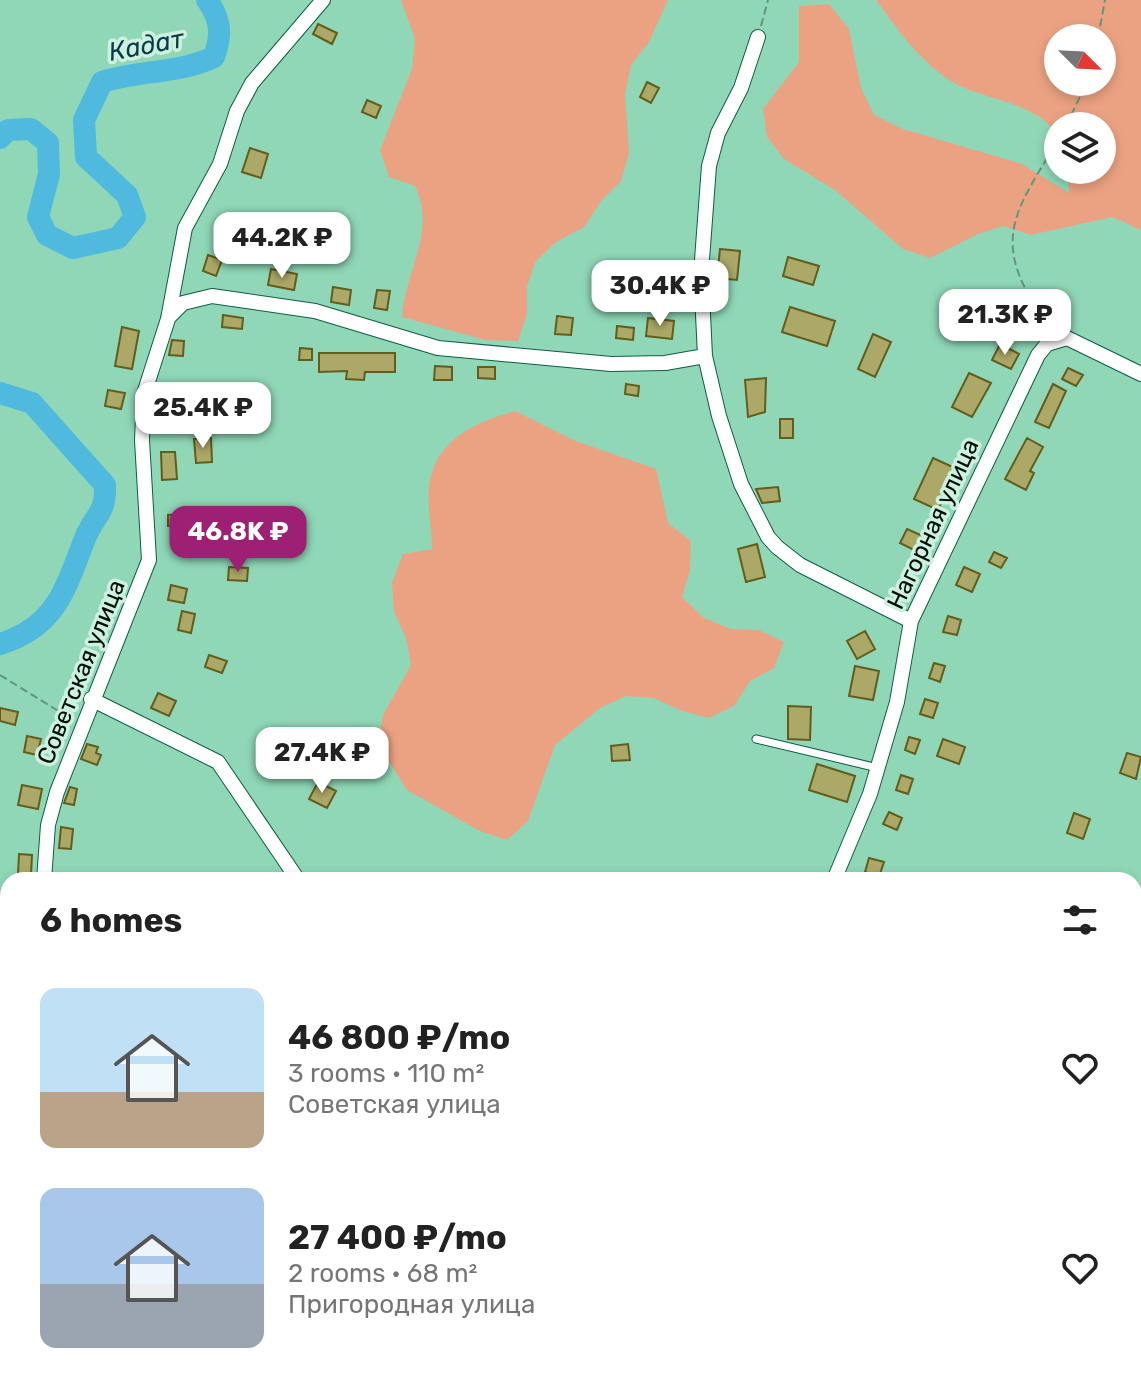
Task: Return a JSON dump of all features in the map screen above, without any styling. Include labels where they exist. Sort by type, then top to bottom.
[{"type":"street","name":"Советская улица","points":[[45,872],[48,825],[81,724],[149,560],[142,416],[150,366],[168,319],[185,228],[220,164],[237,111],[252,83],[323,0]]},
{"type":"street","points":[[758,37],[741,88],[718,133],[709,166],[701,273],[705,356],[719,416],[741,484],[768,537],[800,565],[911,621]]},
{"type":"street","points":[[168,319],[183,303],[212,296],[315,311],[438,348],[611,364],[665,363],[705,356]]},
{"type":"street","points":[[1057,338],[1078,341],[1141,374]]},
{"type":"street","name":"Нагорная улица","points":[[838,872],[851,845],[878,768],[897,702],[911,621],[1038,355],[1057,338]]},
{"type":"street","points":[[91,699],[218,762],[293,872]]},
{"type":"lane","points":[[756,739],[878,768]]},
{"type":"path","points":[[758,37],[768,0]]},
{"type":"path","points":[[1101,24],[1105,0]]},
{"type":"path","points":[[1044,163],[1025,192],[1009,245],[1025,293],[1057,338]]},
{"type":"path","points":[[0,675],[81,724]]},
{"type":"shaded area","points":[[401,0],[668,0],[649,42],[631,65],[625,94],[629,153],[621,181],[601,201],[584,227],[556,242],[535,262],[527,287],[527,314],[518,341],[485,340],[402,317],[421,235],[421,203],[415,186],[389,177],[380,150],[412,69],[415,39]]},
{"type":"shaded area","points":[[876,0],[1141,0],[1141,230],[1113,217],[1030,235],[1003,226],[978,234],[930,258],[903,249],[835,190],[784,159],[767,137],[763,109],[799,62],[799,6],[829,4],[849,29],[861,88],[874,115],[903,129],[1022,164],[1044,178],[1044,184],[1054,184],[1069,193],[1069,184],[1116,184],[1116,112],[1044,112],[1044,121],[1027,110],[956,84],[932,67],[902,35]]},
{"type":"shaded area","points":[[515,411],[573,440],[656,469],[668,523],[691,541],[690,570],[682,597],[704,618],[731,629],[759,630],[784,642],[774,668],[750,681],[734,706],[709,718],[682,711],[654,698],[626,696],[600,708],[555,745],[528,821],[507,840],[480,831],[407,790],[378,744],[383,715],[411,665],[406,638],[394,612],[392,583],[403,554],[432,549],[429,487],[432,471],[448,445],[459,436],[485,421]]},
{"type":"building","points":[[318,24],[337,33],[332,44],[313,34]]},
{"type":"building","points":[[647,82],[659,88],[651,103],[640,97]]},
{"type":"building","points":[[367,100],[381,106],[376,118],[362,112]]},
{"type":"building","points":[[250,148],[268,154],[261,178],[242,172]]},
{"type":"building","points":[[326,239],[339,241],[336,259],[323,257]]},
{"type":"building","points":[[720,249],[740,251],[737,280],[717,278]]},
{"type":"building","points":[[208,255],[222,260],[216,276],[203,271]]},
{"type":"building","points":[[788,257],[819,266],[813,285],[783,276]]},
{"type":"building","points":[[271,269],[297,274],[294,290],[268,285]]},
{"type":"building","points":[[333,287],[351,290],[349,305],[331,302]]},
{"type":"building","points":[[377,290],[390,291],[387,310],[374,308]]},
{"type":"building","points":[[790,307],[835,321],[827,346],[782,332]]},
{"type":"building","points":[[223,315],[243,318],[242,329],[222,327]]},
{"type":"building","points":[[557,316],[573,318],[571,335],[555,334]]},
{"type":"building","points":[[648,318],[674,321],[672,339],[646,336]]},
{"type":"building","points":[[617,326],[634,328],[633,340],[616,338]]},
{"type":"building","points":[[122,327],[139,331],[132,369],[115,366]]},
{"type":"building","points":[[873,334],[891,342],[875,377],[858,369]]},
{"type":"building","points":[[172,340],[184,341],[183,356],[169,355]]},
{"type":"building","points":[[1000,344],[1019,354],[1011,369],[992,360]]},
{"type":"building","points":[[300,348],[312,349],[312,360],[299,360]]},
{"type":"building","points":[[319,353],[395,353],[395,372],[365,372],[364,380],[346,379],[347,371],[319,372]]},
{"type":"building","points":[[435,366],[452,367],[452,380],[434,380]]},
{"type":"building","points":[[478,367],[495,367],[495,379],[478,378]]},
{"type":"building","points":[[1068,368],[1083,375],[1076,386],[1062,379]]},
{"type":"building","points":[[969,373],[991,383],[972,417],[952,407]]},
{"type":"building","points":[[766,378],[765,412],[748,417],[745,380]]},
{"type":"building","points":[[626,384],[639,386],[638,396],[625,394]]},
{"type":"building","points":[[1053,384],[1066,391],[1049,428],[1035,422]]},
{"type":"building","points":[[157,386],[174,386],[173,405],[156,404]]},
{"type":"building","points":[[108,390],[125,393],[121,409],[105,406]]},
{"type":"building","points":[[780,419],[793,419],[793,438],[780,438]]},
{"type":"building","points":[[211,438],[212,462],[196,463],[194,439]]},
{"type":"building","points":[[1027,438],[1043,447],[1030,471],[1034,473],[1026,490],[1005,479]]},
{"type":"building","points":[[161,452],[175,452],[177,479],[162,480]]},
{"type":"building","points":[[933,458],[957,469],[938,510],[914,499]]},
{"type":"building","points":[[778,487],[780,501],[762,503],[756,489]]},
{"type":"building","points":[[186,514],[186,525],[168,526],[168,515]]},
{"type":"building","points":[[907,529],[925,537],[918,552],[900,543]]},
{"type":"building","points":[[757,544],[765,577],[746,582],[738,549]]},
{"type":"building","points":[[994,552],[1007,558],[1001,568],[989,562]]},
{"type":"building","points":[[229,567],[248,568],[247,581],[228,580]]},
{"type":"building","points":[[964,567],[980,574],[972,592],[956,585]]},
{"type":"building","points":[[171,585],[187,589],[184,603],[168,600]]},
{"type":"building","points":[[182,611],[195,614],[191,633],[178,630]]},
{"type":"building","points":[[948,616],[961,620],[957,635],[943,632]]},
{"type":"building","points":[[865,631],[875,649],[857,659],[847,641]]},
{"type":"building","points":[[209,655],[227,661],[222,673],[205,667]]},
{"type":"building","points":[[934,663],[945,666],[940,682],[929,678]]},
{"type":"building","points":[[855,666],[879,671],[873,700],[849,696]]},
{"type":"building","points":[[158,693],[176,701],[169,716],[151,708]]},
{"type":"building","points":[[925,699],[938,703],[933,718],[920,714]]},
{"type":"building","points":[[788,706],[811,707],[810,740],[788,739]]},
{"type":"building","points":[[0,708],[18,712],[15,725],[0,721]]},
{"type":"building","points":[[27,736],[41,739],[37,755],[24,752]]},
{"type":"building","points":[[909,737],[920,740],[915,754],[905,750]]},
{"type":"building","points":[[943,739],[965,747],[959,764],[937,756]]},
{"type":"building","points":[[87,744],[98,747],[96,753],[101,755],[97,765],[81,759]]},
{"type":"building","points":[[628,744],[630,760],[612,761],[611,746]]},
{"type":"building","points":[[1127,753],[1141,757],[1136,779],[1120,773]]},
{"type":"building","points":[[817,764],[855,776],[847,802],[809,790]]},
{"type":"building","points":[[901,775],[913,779],[908,794],[896,790]]},
{"type":"building","points":[[318,782],[336,791],[327,808],[309,799]]},
{"type":"building","points":[[22,785],[42,789],[38,809],[18,805]]},
{"type":"building","points":[[70,787],[77,789],[74,805],[64,803]]},
{"type":"building","points":[[889,812],[902,818],[897,830],[883,824]]},
{"type":"building","points":[[1074,813],[1090,819],[1083,839],[1067,833]]},
{"type":"building","points":[[61,827],[73,829],[71,849],[59,848]]},
{"type":"building","points":[[19,854],[32,855],[31,872],[18,872]]},
{"type":"building","points":[[869,858],[884,862],[881,872],[865,872]]},
{"type":"waterway","name":"Кадат","points":[[0,138],[8,130],[31,129],[48,143],[49,174],[38,217],[47,235],[73,248],[118,238],[135,217],[127,195],[86,157],[84,120],[102,82],[187,66],[214,57],[219,27],[207,0]]},
{"type":"waterway","name":"Кадат","points":[[0,393],[32,403],[105,485],[102,508],[57,602],[35,627],[0,644]]}]
